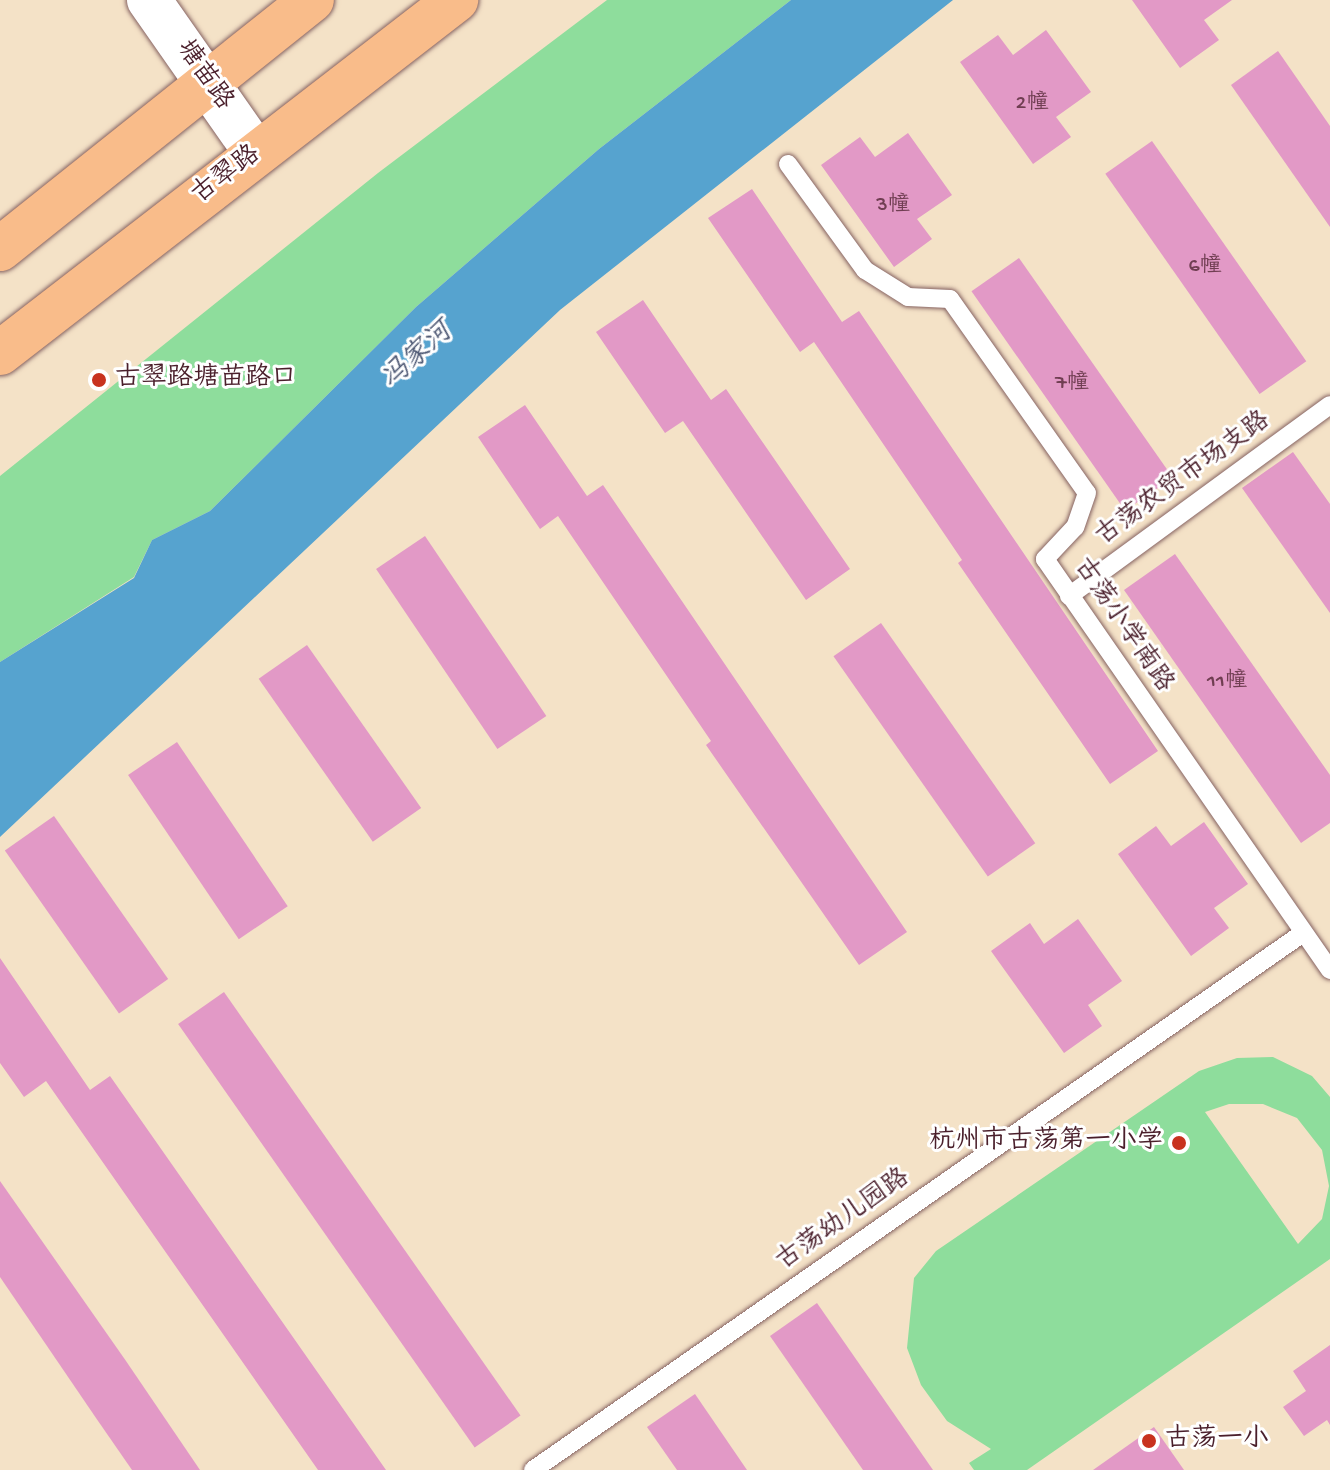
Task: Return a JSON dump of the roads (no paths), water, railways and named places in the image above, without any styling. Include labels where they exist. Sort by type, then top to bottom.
[{"type":"main road","points":[[0,249],[312,0]]},
{"type":"main road","name":"古翠路","points":[[0,353],[456,0]]},
{"type":"street","name":"塘苗路","points":[[149,0],[256,153]]},
{"type":"lane","name":"古荡小学南路","points":[[788,164],[865,270],[908,297],[950,299],[1087,493],[1075,527],[1045,559],[1330,970]]},
{"type":"lane","name":"古荡农贸市场支路","points":[[1069,596],[1330,405]]},
{"type":"lane","name":"古荡幼儿园路","points":[[533,1470],[1303,933]]},
{"type":"water","name":"冯家河","points":[[791,0],[953,0],[560,310],[0,837],[0,662],[134,578],[152,540],[210,511],[416,307],[599,149]]},
{"type":"place","name":"古翠路塘苗路口","points":[[99,380]]},
{"type":"place","name":"杭州市古荡第一小学","points":[[1179,1143]]},
{"type":"place","name":"古荡一小","points":[[1149,1441]]}]
